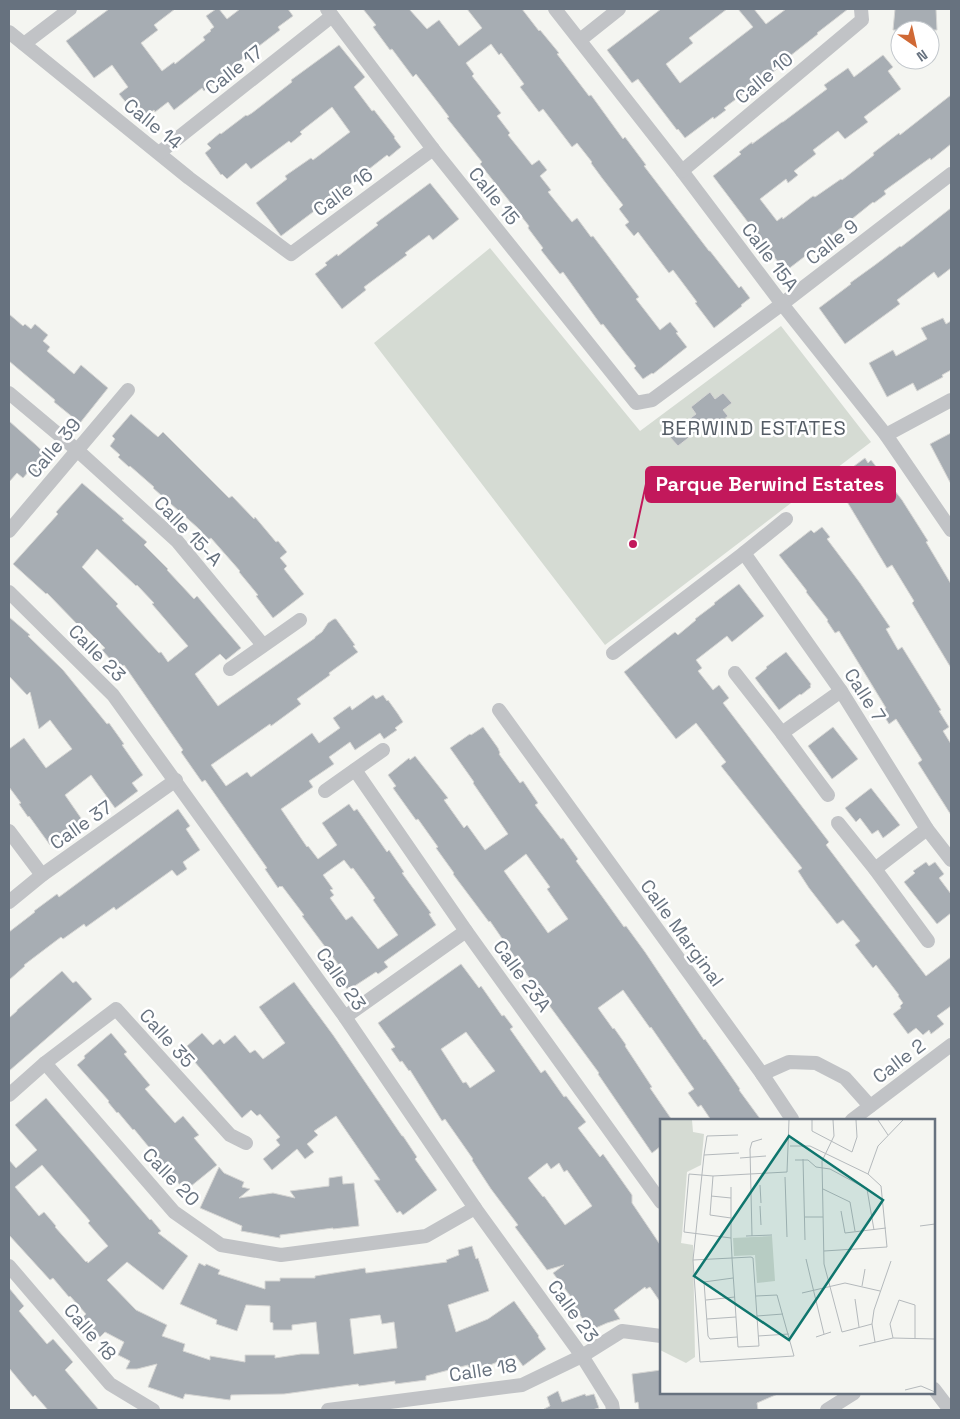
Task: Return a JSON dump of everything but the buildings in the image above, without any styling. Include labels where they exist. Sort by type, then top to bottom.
[{"type":"street","points":[[24,44],[70,9]]},
{"type":"street","name":"Calle 15A","points":[[555,9],[682,171],[782,304],[886,435],[951,530]]},
{"type":"street","points":[[580,40],[619,9]]},
{"type":"street","name":"Calle 10","points":[[682,171],[862,20],[861,9]]},
{"type":"street","name":"Calle 15","points":[[330,12],[433,149],[636,403]]},
{"type":"street","name":"Calle 17","points":[[159,153],[330,12]]},
{"type":"street","name":"Calle 14","points":[[9,32],[189,178],[276,243]]},
{"type":"street","name":"Calle 16","points":[[276,243],[291,254],[433,149]]},
{"type":"street","name":"Calle 9","points":[[636,403],[652,400],[782,304],[951,174]]},
{"type":"street","name":"Calle 39","points":[[9,531],[128,390]]},
{"type":"street","name":"Calle 15-A","points":[[9,393],[77,450],[177,541],[264,645]]},
{"type":"street","points":[[886,435],[951,400]]},
{"type":"street","points":[[613,653],[786,519]]},
{"type":"street","name":"Calle 7","points":[[744,553],[841,691],[927,829],[951,860]]},
{"type":"street","name":"Calle 23","points":[[9,592],[113,695],[176,780],[345,1017],[476,1208],[582,1356],[612,1404],[613,1410]]},
{"type":"street","points":[[230,669],[300,620]]},
{"type":"street","points":[[735,673],[828,795]]},
{"type":"street","points":[[782,733],[841,691]]},
{"type":"street","name":"Calle Marginal","points":[[499,710],[762,1074],[792,1119]]},
{"type":"street","points":[[325,791],[383,750]]},
{"type":"street","name":"Calle 23A","points":[[355,770],[466,931],[660,1201]]},
{"type":"street","name":"Calle 37","points":[[9,902],[42,875],[176,780]]},
{"type":"street","points":[[838,823],[875,868],[928,941]]},
{"type":"street","points":[[875,868],[927,829]]},
{"type":"street","points":[[9,830],[42,875]]},
{"type":"street","points":[[345,1017],[466,931]]},
{"type":"street","name":"Calle 35","points":[[9,1095],[45,1064],[116,1009],[230,1135],[246,1143]]},
{"type":"street","name":"Calle 2","points":[[853,1119],[951,1046]]},
{"type":"street","points":[[762,1074],[789,1062],[816,1063],[845,1078],[870,1106]]},
{"type":"street","name":"Calle 20","points":[[45,1064],[174,1212],[221,1245],[281,1255],[426,1236],[476,1208]]},
{"type":"street","name":"Calle 18","points":[[9,1266],[110,1384],[153,1410]]},
{"type":"street","name":"Calle 18","points":[[328,1410],[522,1385],[582,1356],[622,1331],[660,1336]]},
{"type":"street","points":[[935,1390],[950,1410]]},
{"type":"street","points":[[827,1410],[852,1394]]},
{"type":"shaded area","points":[[490,248],[640,431],[781,326],[871,442],[605,645],[374,343]]},
{"type":"place","name":"Parque Berwind Estates","points":[[633,544]]},
{"type":"district","name":"BERWIND ESTATES","points":[[754,428]]}]
